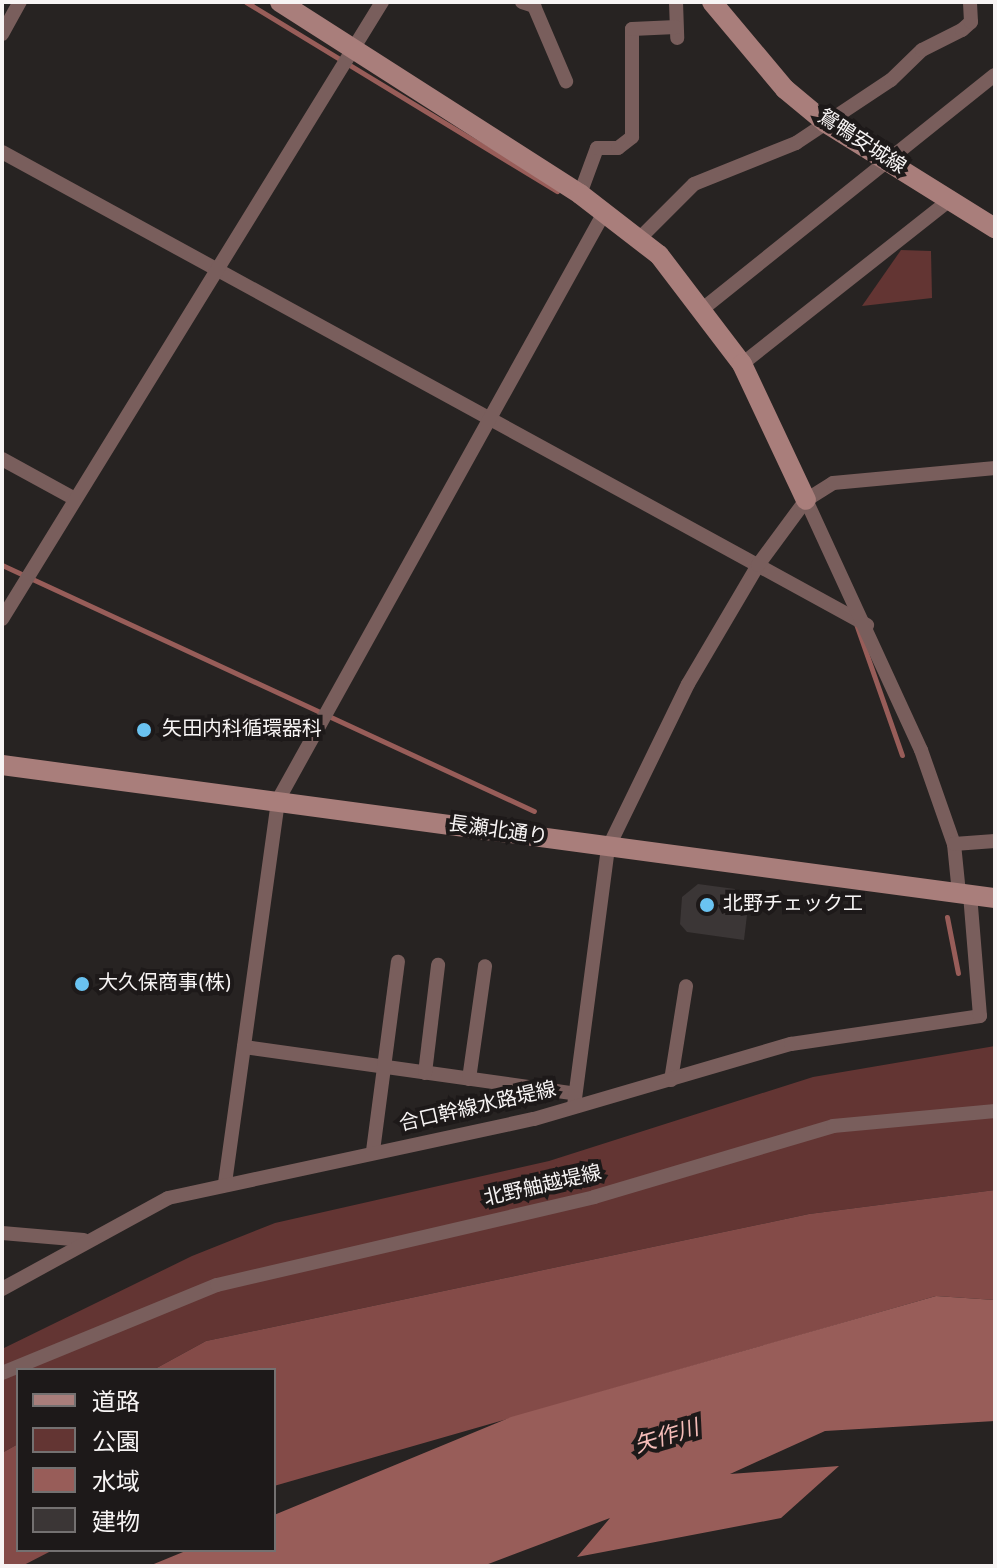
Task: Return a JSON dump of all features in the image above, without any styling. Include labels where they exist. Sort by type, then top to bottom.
[{"type":"street","points":[[2,34],[20,2]]},
{"type":"street","points":[[280,2],[605,211],[640,238],[705,307],[742,364],[867,625],[954,844],[989,989]]},
{"type":"street","points":[[2,619],[382,2]]},
{"type":"street","points":[[522,2],[534,6],[566,81]]},
{"type":"street","points":[[580,194],[597,148],[618,148],[632,137],[632,29],[677,32],[676,2]]},
{"type":"street","name":"鴛鴨安城線","points":[[712,2],[785,89],[826,123],[995,228]]},
{"type":"street","points":[[640,238],[694,184],[796,143],[891,80],[922,50],[962,30],[971,22],[970,2]]},
{"type":"street","points":[[705,307],[995,75]]},
{"type":"street","points":[[2,152],[216,272],[867,625]]},
{"type":"street","points":[[742,364],[950,200]]},
{"type":"street","points":[[225,1183],[278,800],[605,211]]},
{"type":"street","points":[[2,459],[75,499]]},
{"type":"street","points":[[244,1047],[469,1079],[573,1100],[608,848],[688,684],[758,565],[806,500],[851,477],[995,468]]},
{"type":"street","name":"長瀬北通り","points":[[2,765],[995,898]]},
{"type":"street","points":[[954,844],[995,841]]},
{"type":"street","points":[[373,1151],[398,962]]},
{"type":"street","points":[[425,1073],[438,965]]},
{"type":"street","points":[[469,1079],[485,966]]},
{"type":"street","points":[[671,1080],[686,986]]},
{"type":"street","name":"合口幹線水路堤線","points":[[2,1289],[84,1240],[168,1198],[373,1151],[573,1100],[671,1080],[791,1044],[980,1016],[989,989]]},
{"type":"street","name":"北野舳越堤線","points":[[2,1373],[84,1335],[107,1333],[217,1285],[594,1197],[833,1126],[995,1111]]},
{"type":"street","points":[[2,1233],[84,1240]]},
{"type":"green space","points":[[901,250],[931,251],[932,298],[862,306]]},
{"type":"green space","points":[[995,1046],[995,1190],[809,1214],[206,1341],[157,1368],[16,1368],[16,1445],[2,1453],[2,1349],[192,1256],[275,1223],[549,1161],[813,1077]]},
{"type":"shaded area","points":[[995,1190],[995,1300],[936,1296],[276,1485],[276,1368],[157,1368],[206,1341],[809,1214]]},
{"type":"shaded area","points":[[16,1445],[16,1552],[49,1552],[22,1566],[2,1566],[2,1453]]},
{"type":"water","name":"矢作川","points":[[936,1296],[995,1300],[995,1421],[825,1431],[730,1474],[839,1466],[781,1518],[577,1557],[610,1518],[483,1566],[149,1566],[183,1552],[276,1552],[276,1514],[511,1417]]},
{"type":"building","name":"北野チェック工","points":[[698,884],[735,889],[731,913],[747,915],[744,940],[687,932],[680,924],[682,897]]},
{"type":"waterway","points":[[246,2],[557,191]]},
{"type":"waterway","points":[[2,565],[534,811]]},
{"type":"waterway","points":[[855,621],[902,755]]},
{"type":"waterway","points":[[947,917],[958,973]]},
{"type":"place","name":"矢田内科循環器科","points":[[144,730]]},
{"type":"place","name":"北野チェック工","points":[[707,905]]},
{"type":"place","name":"大久保商事(株)","points":[[82,984]]}]
